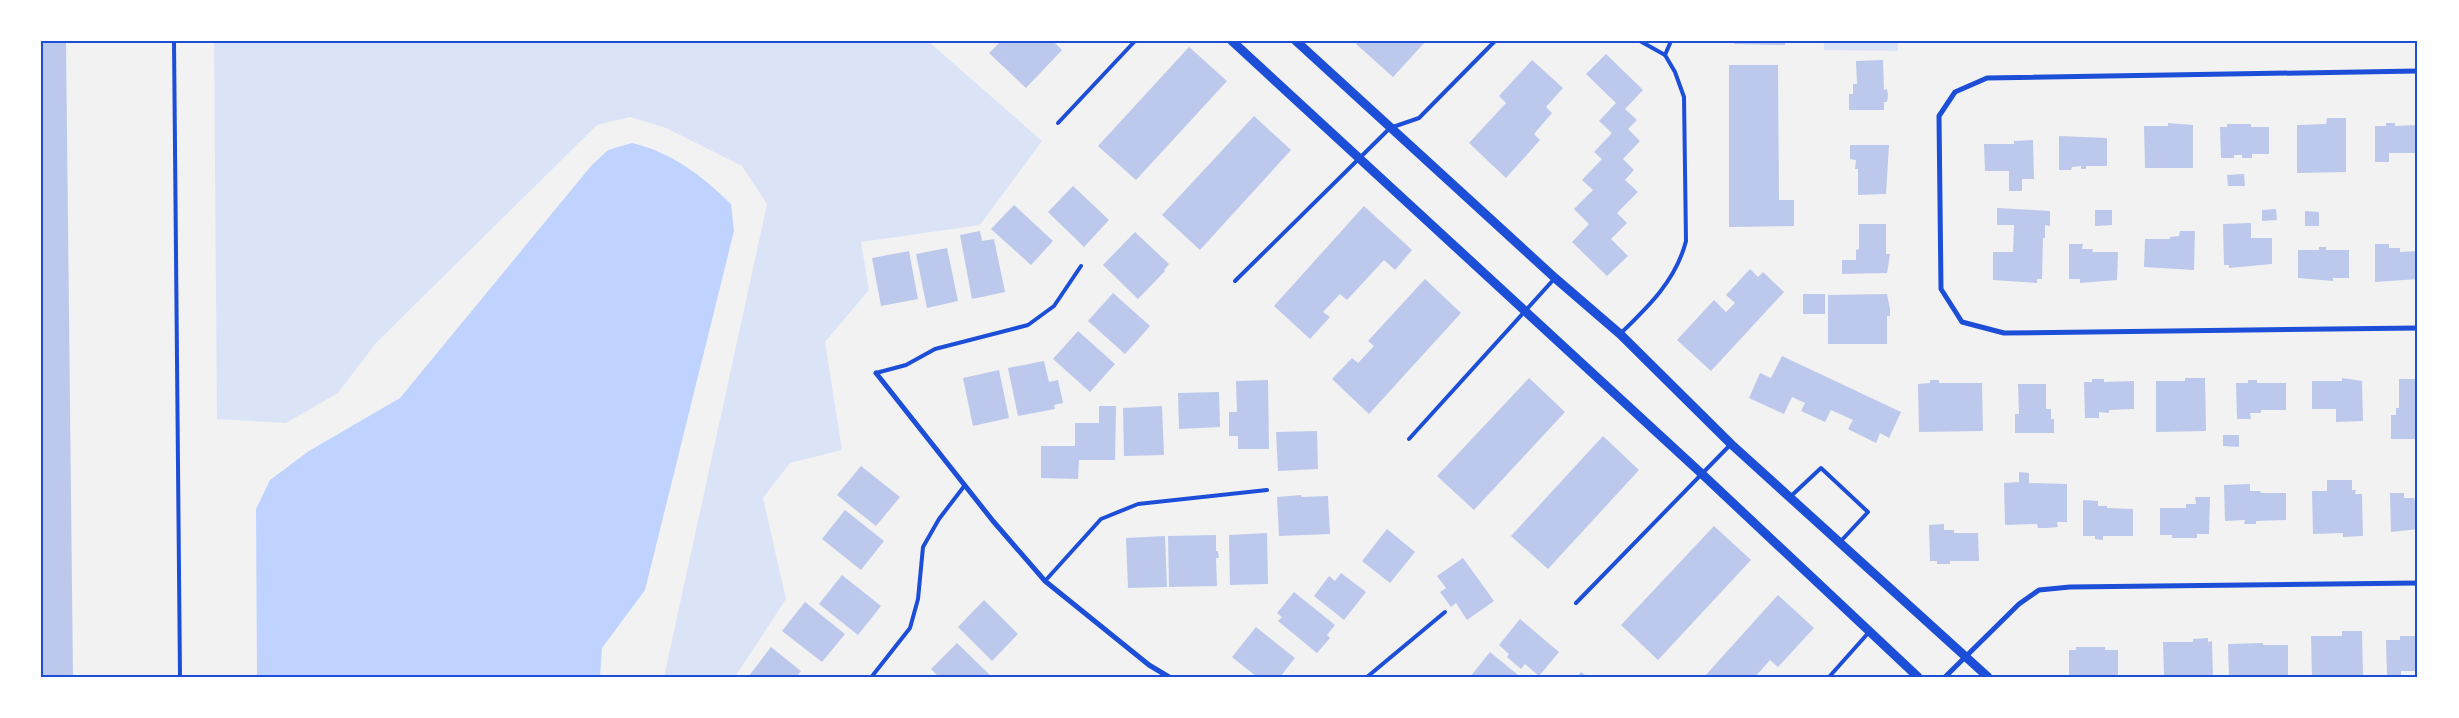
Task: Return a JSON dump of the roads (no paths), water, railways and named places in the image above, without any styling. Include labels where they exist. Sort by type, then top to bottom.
[{"type":"street","points":[[1232,41],[1702,474],[1918,677]]},
{"type":"street","points":[[1296,41],[1555,278],[1620,334],[1731,444],[1988,677]]},
{"type":"street","points":[[2418,71],[1987,78],[1955,92],[1939,116],[1941,289],[1962,322],[2004,332],[2418,328]]},
{"type":"street","points":[[876,373],[965,485],[1046,581],[1149,665],[1167,676]]},
{"type":"street","points":[[1945,677],[2019,604],[2039,590],[2070,587],[2418,583]]},
{"type":"lane","points":[[174,41],[180,677]]},
{"type":"lane","points":[[1058,123],[1135,41]]},
{"type":"lane","points":[[1235,281],[1390,128],[1419,118],[1495,41]]},
{"type":"lane","points":[[1620,334],[1658,296],[1682,256],[1686,241],[1684,97],[1675,72],[1665,55],[1640,41]]},
{"type":"lane","points":[[1665,55],[1671,41]]},
{"type":"lane","points":[[876,373],[906,365],[935,349],[1028,325],[1054,306],[1081,266]]},
{"type":"lane","points":[[1409,439],[1555,278]]},
{"type":"lane","points":[[1576,602],[1731,444]]},
{"type":"lane","points":[[1790,497],[1821,468],[1868,512],[1840,542]]},
{"type":"lane","points":[[873,675],[910,628],[918,599],[923,547],[939,519],[965,485]]},
{"type":"lane","points":[[1046,581],[1101,519],[1138,504],[1267,490]]},
{"type":"lane","points":[[1367,677],[1445,612]]},
{"type":"lane","points":[[1829,677],[1870,631]]},
{"type":"water","points":[[632,143],[647,147],[673,159],[686,166],[709,184],[731,204],[734,231],[645,590],[602,648],[600,677],[257,677],[256,509],[270,480],[309,451],[400,398],[591,166],[608,150]]}]
